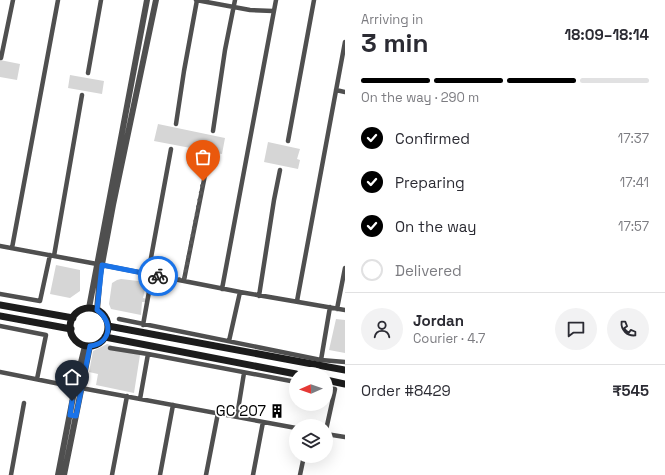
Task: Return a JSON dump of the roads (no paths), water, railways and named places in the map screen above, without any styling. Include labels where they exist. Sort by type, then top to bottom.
[{"type":"main road","points":[[0,305],[72,318]]},
{"type":"main road","points":[[89,308],[97,310],[103,314],[107,320],[108,326],[105,337],[101,342],[87,346],[75,339],[71,329],[72,318],[79,311],[89,308]]},
{"type":"main road","points":[[0,316],[71,329]]},
{"type":"main road","points":[[108,326],[345,370]]},
{"type":"main road","points":[[105,337],[289,373]]},
{"type":"main road","points":[[333,381],[345,384]]},
{"type":"street","points":[[2,58],[13,0]]},
{"type":"street","points":[[12,248],[58,0]]},
{"type":"street","points":[[88,74],[101,0]]},
{"type":"street","points":[[89,308],[100,264],[147,0]]},
{"type":"street","points":[[124,135],[156,0]]},
{"type":"street","points":[[176,124],[197,0],[250,10],[274,11]]},
{"type":"street","points":[[213,131],[225,50],[235,0]]},
{"type":"street","points":[[222,289],[276,0]]},
{"type":"street","points":[[288,141],[314,0]]},
{"type":"street","points":[[143,20],[151,22]]},
{"type":"street","points":[[297,301],[345,42]]},
{"type":"street","points":[[336,90],[345,92]]},
{"type":"street","points":[[0,294],[40,301],[52,255],[82,95]]},
{"type":"street","points":[[143,325],[171,149]]},
{"type":"street","points":[[184,280],[209,155]]},
{"type":"street","points":[[259,296],[280,170]]},
{"type":"street","points":[[0,246],[184,280],[259,296],[345,310]]},
{"type":"street","points":[[97,310],[100,264]]},
{"type":"street","points":[[337,309],[345,268]]},
{"type":"street","points":[[229,341],[240,292]]},
{"type":"street","points":[[321,360],[330,307]]},
{"type":"street","points":[[119,320],[321,360],[345,362]]},
{"type":"street","points":[[0,326],[46,335],[37,379]]},
{"type":"street","points":[[64,475],[78,387],[87,346]]},
{"type":"street","points":[[110,348],[289,381]]},
{"type":"street","points":[[140,399],[148,354]]},
{"type":"street","points":[[0,372],[289,427]]},
{"type":"street","points":[[237,416],[244,373]]},
{"type":"street","points":[[112,475],[128,396]]},
{"type":"street","points":[[11,475],[24,403]]},
{"type":"street","points":[[160,475],[173,405]]},
{"type":"street","points":[[206,475],[218,413]]},
{"type":"street","points":[[58,475],[73,416]]},
{"type":"street","points":[[253,475],[263,422]]},
{"type":"street","points":[[333,435],[345,437]]},
{"type":"street","points":[[300,475],[303,463]]},
{"type":"place","name":"GC 207","points":[[277,411]]}]
